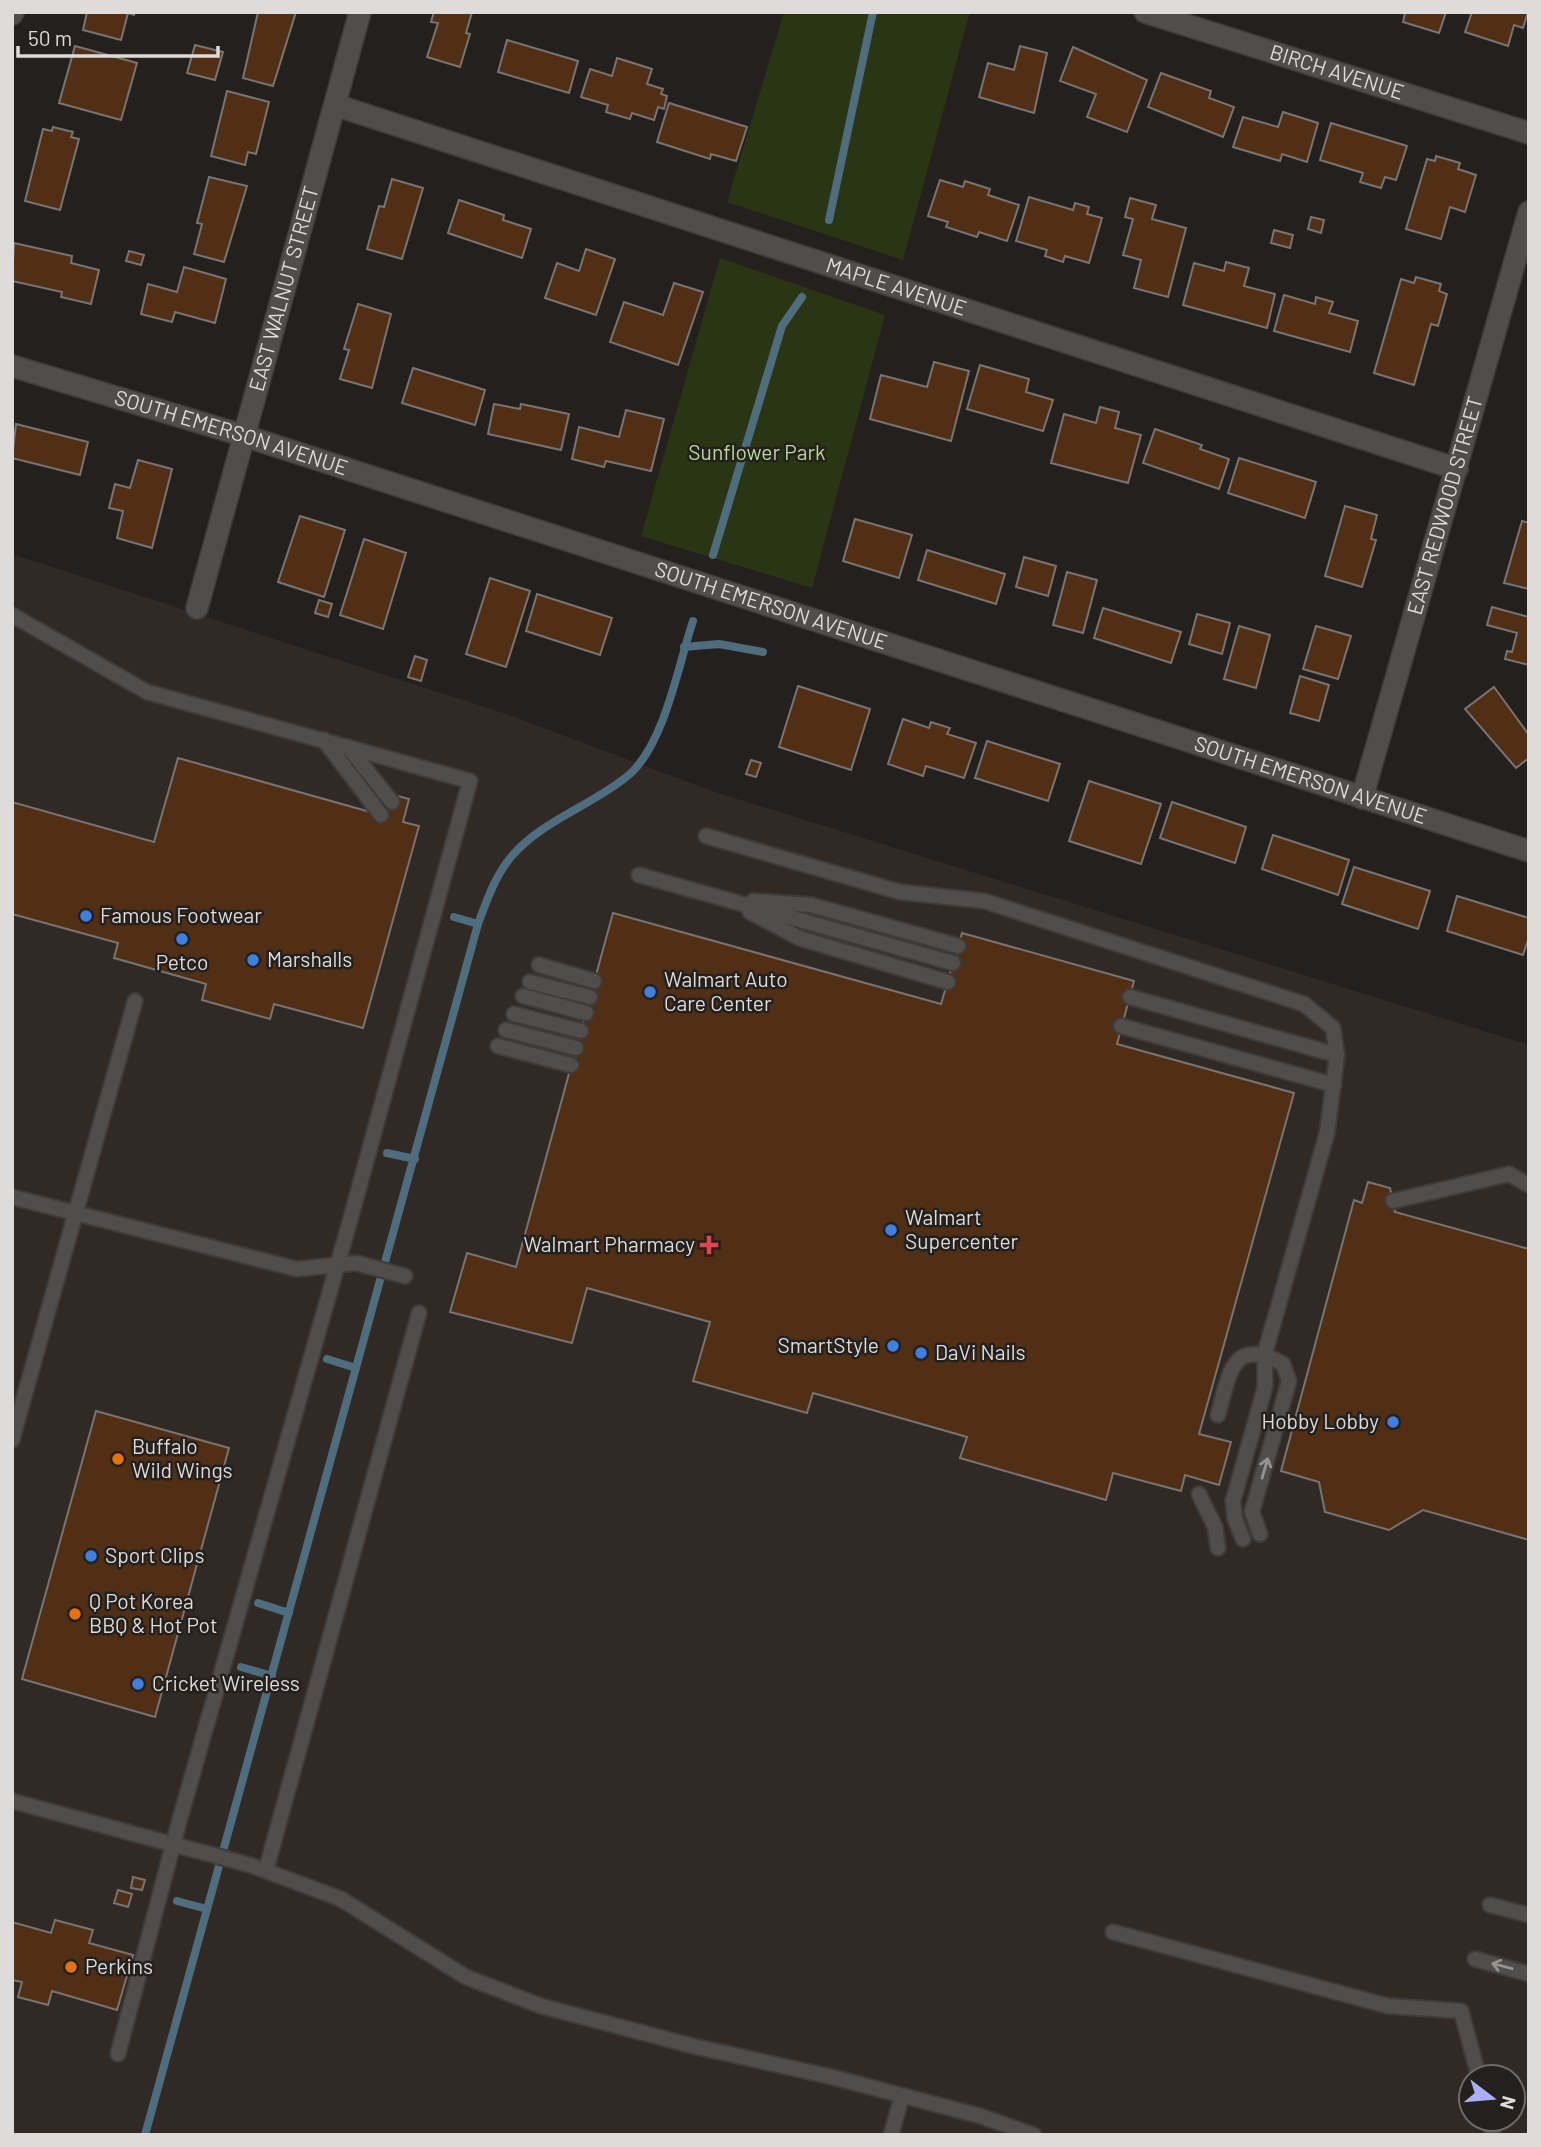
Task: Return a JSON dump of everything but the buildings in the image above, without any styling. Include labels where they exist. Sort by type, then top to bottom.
[{"type":"street","name":"EAST WALNUT STREET","points":[[197,608],[360,12]]},
{"type":"street","name":"BIRCH AVENUE","points":[[1145,12],[1529,133]]},
{"type":"street","name":"MAPLE AVENUE","points":[[335,105],[1457,469]]},
{"type":"street","name":"EAST REDWOOD STREET","points":[[1362,798],[1529,212]]},
{"type":"street","name":"SOUTH EMERSON AVENUE","points":[[12,366],[245,436],[1529,851]]},
{"type":"lane","points":[[12,615],[147,692],[470,781],[173,1845],[118,2054]]},
{"type":"lane","points":[[324,740],[381,816]]},
{"type":"lane","points":[[348,747],[392,802]]},
{"type":"lane","points":[[706,836],[900,892],[984,901],[1304,1004],[1333,1028],[1337,1055],[1327,1133],[1265,1353],[1265,1387],[1233,1501],[1235,1519],[1243,1539]]},
{"type":"lane","points":[[639,875],[953,963]]},
{"type":"lane","points":[[724,898],[811,905],[958,946]]},
{"type":"lane","points":[[724,898],[799,938],[948,982]]},
{"type":"lane","points":[[539,965],[594,981]]},
{"type":"lane","points":[[530,982],[590,997]]},
{"type":"lane","points":[[523,996],[586,1013]]},
{"type":"lane","points":[[1129,997],[1337,1055]]},
{"type":"lane","points":[[12,1440],[135,1001]]},
{"type":"lane","points":[[514,1014],[581,1031]]},
{"type":"lane","points":[[1121,1026],[1334,1085]]},
{"type":"lane","points":[[506,1030],[576,1048]]},
{"type":"lane","points":[[498,1046],[571,1065]]},
{"type":"lane","points":[[1393,1201],[1508,1174],[1529,1185]]},
{"type":"lane","points":[[12,1197],[297,1269],[356,1263],[405,1276]]},
{"type":"lane","points":[[266,1870],[419,1313]]},
{"type":"lane","points":[[1218,1415],[1231,1366],[1243,1355],[1265,1353],[1283,1364],[1289,1381],[1252,1512],[1260,1534]]},
{"type":"lane","points":[[1199,1494],[1215,1527],[1218,1548]]},
{"type":"lane","points":[[12,1801],[250,1865],[341,1899],[466,1977],[541,2006],[693,2046],[832,2077],[979,2116],[1034,2135]]},
{"type":"lane","points":[[1490,1905],[1529,1915]]},
{"type":"lane","points":[[1114,1932],[1388,2006],[1461,2011],[1475,2063]]},
{"type":"lane","points":[[1475,1959],[1529,1974]]},
{"type":"lane","points":[[891,2135],[902,2096]]},
{"type":"shaded area","points":[[12,554],[506,714],[715,792],[1529,1045],[1529,2135],[12,2135]]},
{"type":"green space","points":[[784,12],[970,12],[903,260],[727,202]]},
{"type":"green space","name":"Sunflower Park","points":[[720,258],[885,315],[812,588],[641,536]]},
{"type":"waterway","points":[[829,220],[873,12]]},
{"type":"waterway","points":[[713,555],[782,326],[802,297]]},
{"type":"waterway","points":[[145,2135],[478,924],[500,872],[511,857],[538,833],[616,785],[642,760],[669,702],[693,621]]},
{"type":"waterway","points":[[684,647],[719,644],[763,652]]},
{"type":"waterway","points":[[454,917],[478,924]]},
{"type":"waterway","points":[[387,1153],[415,1159]]},
{"type":"waterway","points":[[327,1359],[356,1368]]},
{"type":"waterway","points":[[258,1603],[289,1613]]},
{"type":"waterway","points":[[241,1667],[272,1676]]},
{"type":"waterway","points":[[177,1901],[207,1909]]},
{"type":"place","name":"Famous Footwear","points":[[86,916]]},
{"type":"place","name":"Petco","points":[[182,939]]},
{"type":"place","name":"Marshalls","points":[[253,960]]},
{"type":"place","name":"Walmart Auto Care Center","points":[[650,992]]},
{"type":"place","name":"Walmart Supercenter","points":[[891,1230]]},
{"type":"place","name":"Walmart Pharmacy","points":[[709,1245]]},
{"type":"place","name":"SmartStyle","points":[[893,1346]]},
{"type":"place","name":"DaVi Nails","points":[[921,1353]]},
{"type":"place","name":"Hobby Lobby","points":[[1393,1422]]},
{"type":"place","name":"Buffalo Wild Wings","points":[[118,1459]]},
{"type":"place","name":"Sport Clips","points":[[91,1556]]},
{"type":"place","name":"Q Pot Korea BBQ & Hot Pot","points":[[75,1614]]},
{"type":"place","name":"Cricket Wireless","points":[[138,1684]]},
{"type":"place","name":"Perkins","points":[[71,1967]]}]
